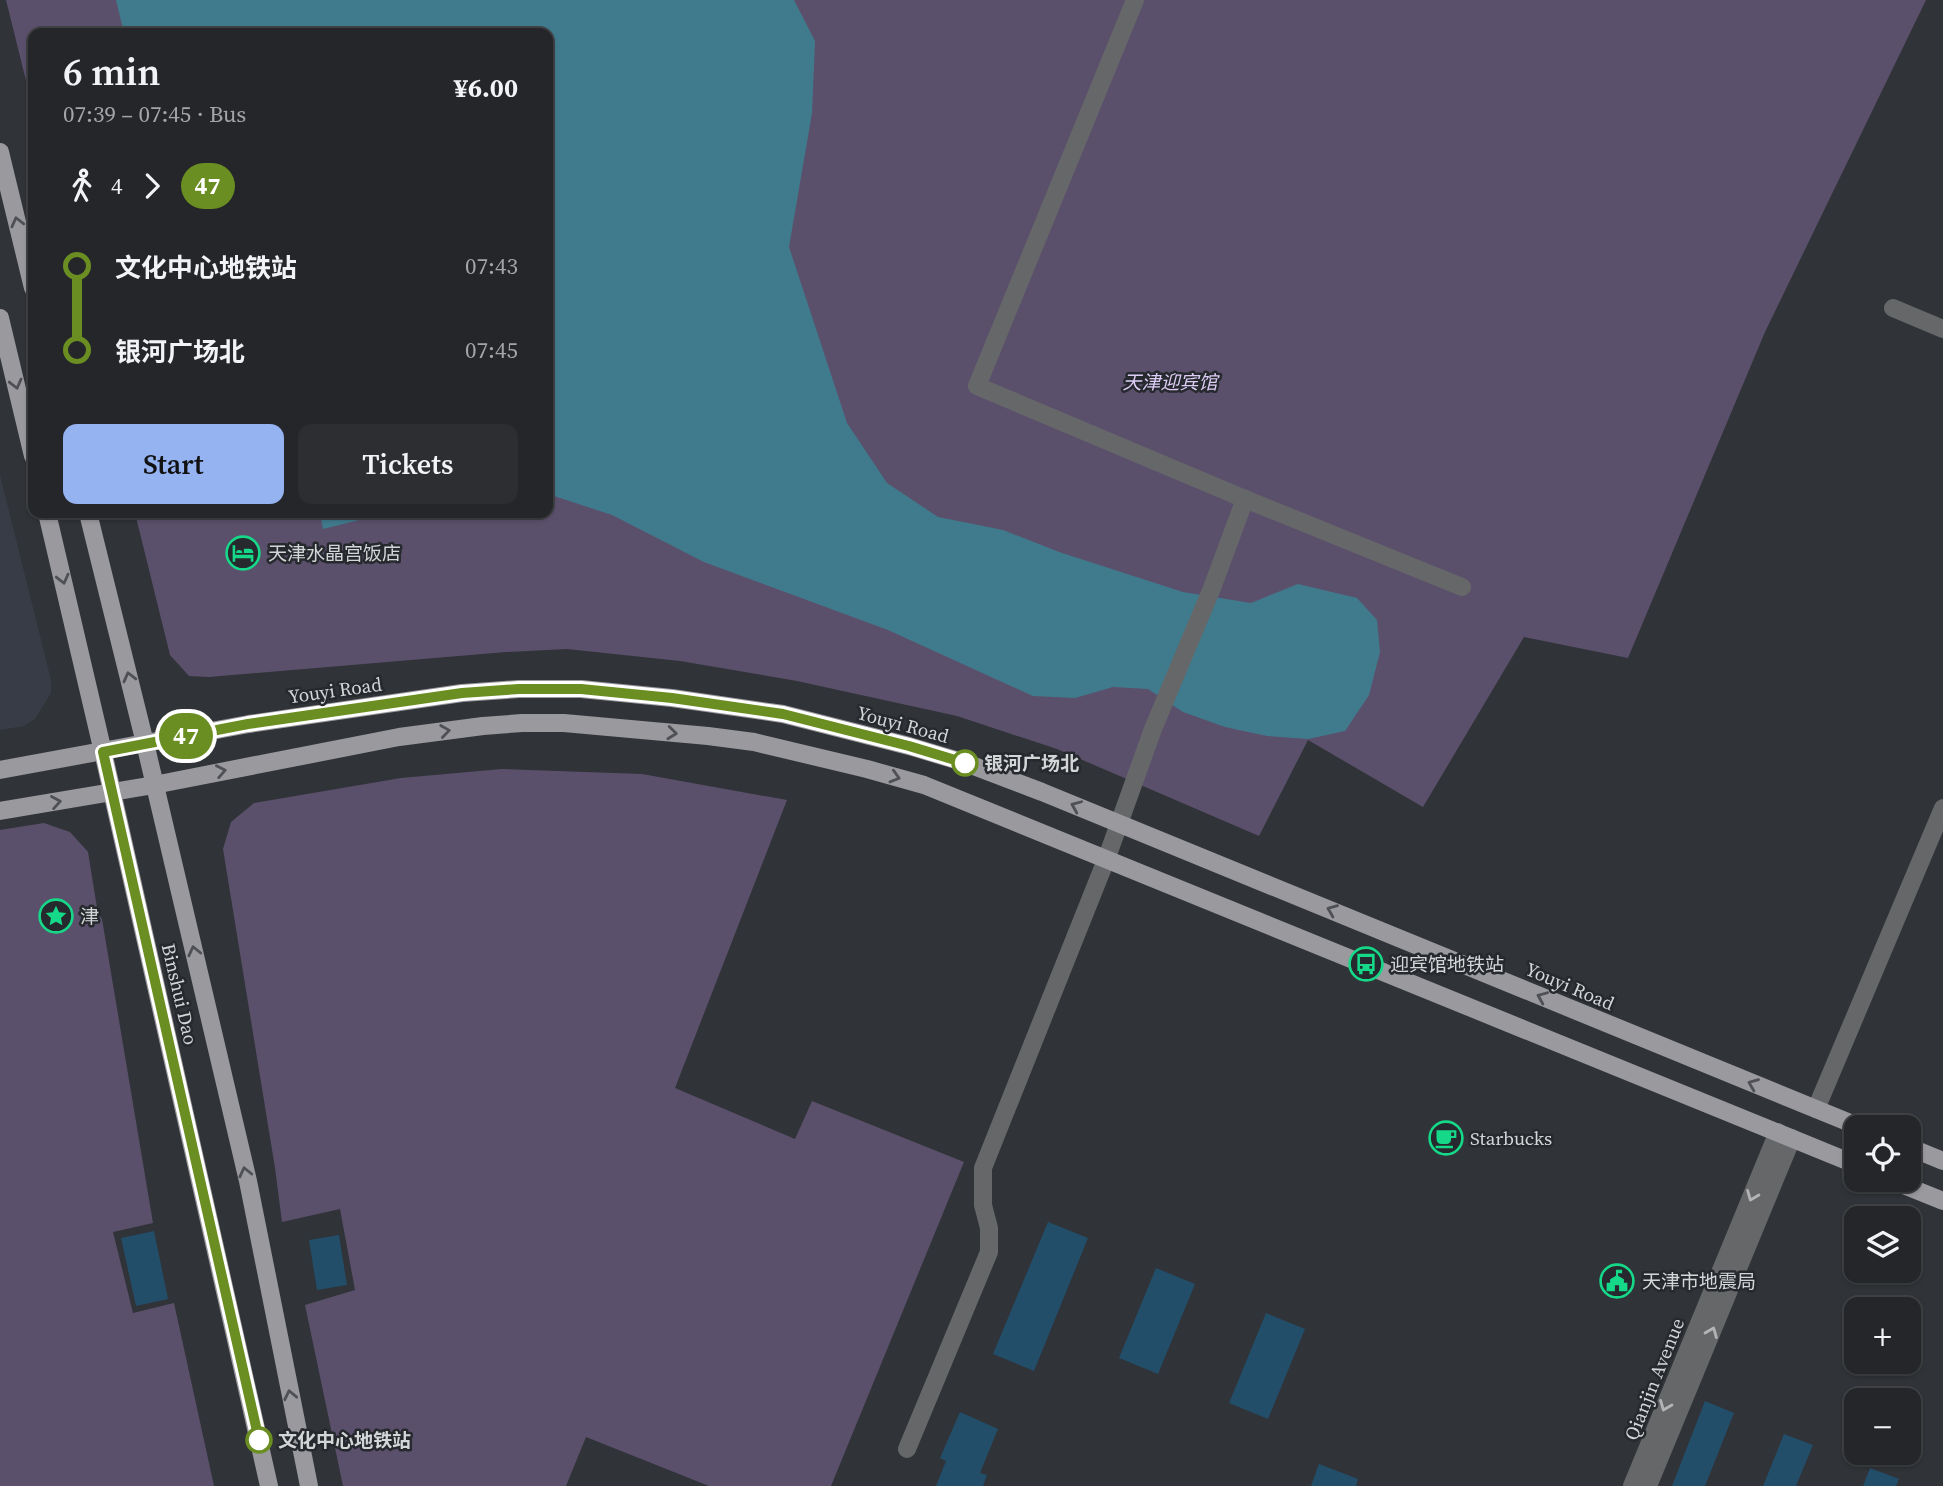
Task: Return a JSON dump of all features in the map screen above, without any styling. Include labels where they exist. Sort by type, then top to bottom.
[{"type":"main road","points":[[0,152],[28,267]]},
{"type":"main road","points":[[0,317],[28,435]]},
{"type":"main road","name":"Binshui Dao","points":[[48,518],[269,1486]]},
{"type":"main road","name":"Binshui Dao","points":[[89,518],[248,1181],[309,1486]]},
{"type":"main road","name":"Youyi Road","points":[[0,770],[248,724],[462,693],[581,689],[672,698],[783,714],[966,763],[1844,1120]]},
{"type":"main road","points":[[0,811],[112,793],[399,737],[483,726],[564,723],[754,743],[924,785],[1844,1160]]},
{"type":"main road","points":[[1921,1152],[1943,1161]]},
{"type":"main road","points":[[1921,1192],[1943,1201]]},
{"type":"street","points":[[1135,0],[977,386],[1462,587]]},
{"type":"street","points":[[1893,308],[1943,329]]},
{"type":"street","points":[[907,1450],[989,1252],[989,1228],[983,1205],[983,1168],[1106,860],[1153,729],[1212,588],[1245,499]]},
{"type":"street","points":[[1816,1109],[1943,808]]},
{"type":"street","name":"Qianjin Avenue","points":[[1632,1486],[1785,1135]]},
{"type":"street","name":"Qianjin Avenue","points":[[1648,1486],[1785,1135]]},
{"type":"shaded area","points":[[0,475],[51,680],[51,693],[35,719],[24,726],[0,730]]},
{"type":"green space","name":"天津迎宾馆","points":[[6,0],[1926,0],[1765,332],[1628,658],[1524,637],[1423,807],[1308,740],[1259,836],[1057,749],[957,716],[797,681],[680,661],[567,649],[209,677],[189,676],[170,655],[136,518],[553,518],[553,28],[28,28],[28,89]]},
{"type":"green space","points":[[502,769],[642,774],[787,800],[675,1088],[795,1139],[812,1101],[964,1162],[831,1486],[709,1486],[586,1437],[566,1486],[343,1486],[305,1305],[355,1290],[340,1209],[282,1222],[223,849],[231,822],[254,803],[401,778]]},
{"type":"green space","points":[[44,823],[70,832],[88,852],[98,914],[102,919],[153,1223],[113,1232],[133,1313],[174,1303],[214,1486],[0,1486],[0,830]]},
{"type":"water","points":[[116,0],[794,0],[815,41],[812,113],[789,247],[847,423],[887,483],[938,517],[1003,530],[1059,552],[1183,592],[1251,603],[1298,584],[1357,598],[1377,620],[1380,652],[1369,695],[1345,731],[1308,739],[1267,736],[1225,727],[1183,712],[1148,689],[1113,687],[1075,698],[1033,696],[888,630],[704,562],[612,515],[553,496],[553,28],[123,28]]},
{"type":"water","points":[[321,518],[368,518],[323,529]]},
{"type":"building","points":[[1048,1222],[1088,1238],[1034,1371],[993,1354]]},
{"type":"building","points":[[154,1231],[168,1299],[136,1306],[121,1238]]},
{"type":"building","points":[[339,1235],[347,1285],[317,1290],[309,1240]]},
{"type":"building","points":[[1156,1268],[1195,1284],[1158,1374],[1119,1358]]},
{"type":"building","points":[[1266,1313],[1305,1329],[1268,1419],[1229,1403]]},
{"type":"building","points":[[1705,1401],[1734,1413],[1705,1486],[1672,1486]]},
{"type":"building","points":[[960,1412],[998,1429],[980,1473],[987,1475],[983,1486],[936,1486],[946,1461],[940,1458]]},
{"type":"building","points":[[1784,1434],[1813,1445],[1796,1486],[1763,1486]]},
{"type":"building","points":[[1319,1464],[1358,1479],[1356,1486],[1311,1486]]},
{"type":"building","points":[[1870,1468],[1899,1479],[1896,1486],[1863,1486]]},
{"type":"bus line","name":"47","points":[[259,1440],[103,752],[248,724],[462,693],[581,689],[672,698],[783,714],[965,763]]},
{"type":"place","name":"天津水晶宫饭店","points":[[243,553]]},
{"type":"place","name":"银河广场北","points":[[965,763]]},
{"type":"place","name":"津","points":[[56,916]]},
{"type":"place","name":"迎宾馆地铁站","points":[[1366,964]]},
{"type":"place","name":"Starbucks","points":[[1446,1138]]},
{"type":"place","name":"天津市地震局","points":[[1617,1281]]},
{"type":"place","name":"文化中心地铁站","points":[[259,1440]]}]
